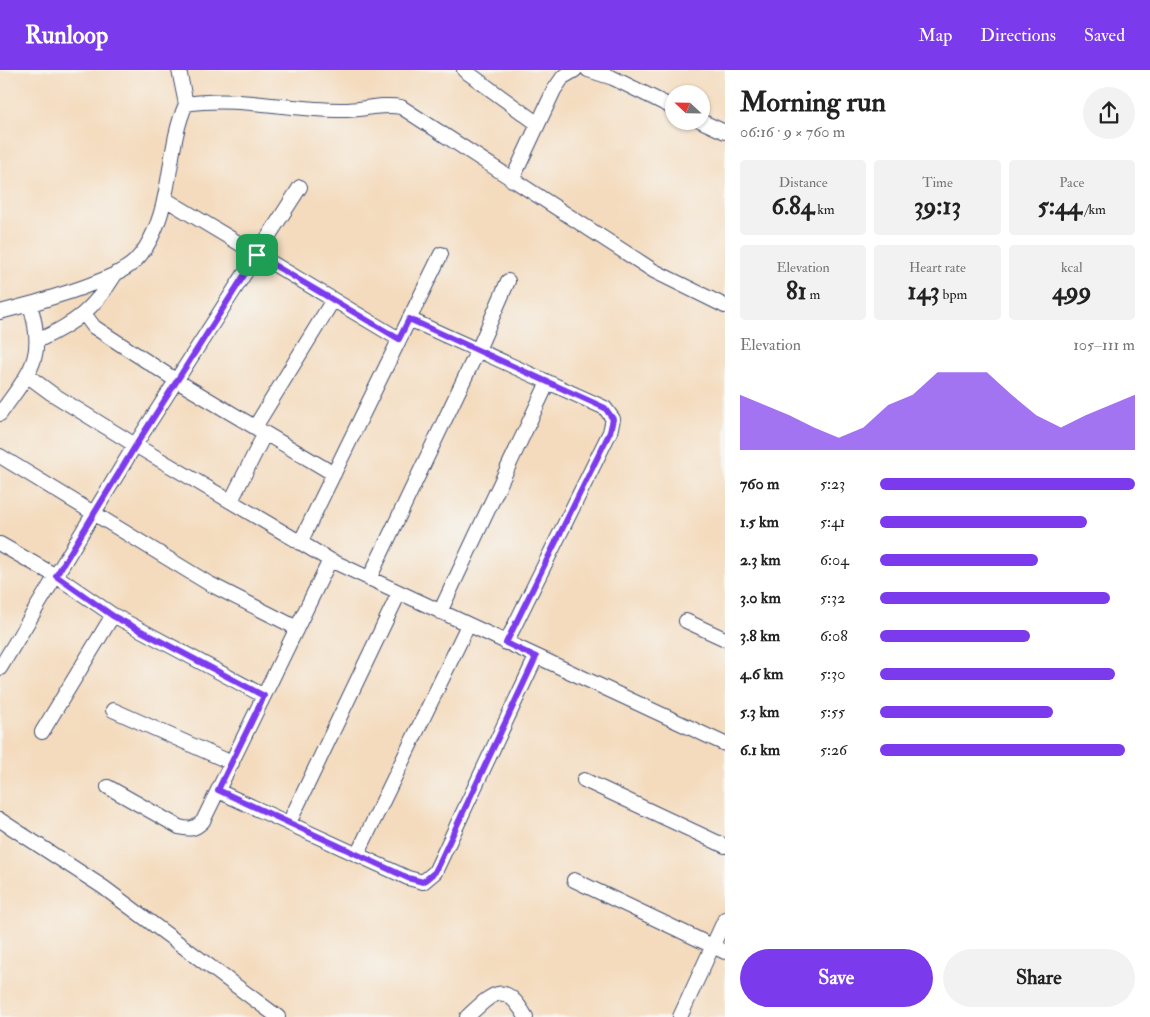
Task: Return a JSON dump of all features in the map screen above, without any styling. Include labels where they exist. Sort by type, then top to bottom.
[{"type":"street","points":[[0,312],[30,305],[116,273],[134,262],[146,246],[158,221],[165,199],[178,122],[186,104],[179,70]]},
{"type":"street","points":[[464,70],[538,124]]},
{"type":"street","points":[[512,180],[538,124],[563,77],[575,70]]},
{"type":"street","points":[[588,70],[613,78],[665,104]]},
{"type":"street","points":[[186,104],[203,101],[263,103],[342,110],[375,105],[401,107],[654,271],[725,306]]},
{"type":"street","points":[[710,125],[725,132]]},
{"type":"street","points":[[0,668],[136,445],[300,187]]},
{"type":"street","points":[[165,199],[399,339]]},
{"type":"street","points":[[300,543],[441,254]]},
{"type":"street","points":[[38,341],[64,328],[85,314],[101,297],[116,273]]},
{"type":"street","points":[[369,579],[478,350],[508,281]]},
{"type":"street","points":[[231,501],[260,430],[333,300]]},
{"type":"street","points":[[0,414],[28,376],[36,355],[38,341],[30,305]]},
{"type":"street","points":[[85,314],[94,327],[177,380],[334,474]]},
{"type":"street","points":[[409,319],[605,408],[613,419],[613,426],[506,643]]},
{"type":"street","points":[[28,376],[51,393],[136,445],[330,560],[725,744]]},
{"type":"street","points":[[440,612],[548,382]]},
{"type":"street","points":[[0,456],[208,583],[297,628]]},
{"type":"street","points":[[0,544],[56,576],[113,616],[264,696]]},
{"type":"street","points":[[108,787],[188,830],[195,829],[203,821],[330,560]]},
{"type":"street","points":[[289,823],[399,593]]},
{"type":"street","points":[[42,732],[113,616]]},
{"type":"street","points":[[686,621],[725,638]]},
{"type":"street","points":[[357,855],[468,625]]},
{"type":"street","points":[[218,790],[408,878],[423,882],[435,872],[536,657]]},
{"type":"street","points":[[113,710],[232,763]]},
{"type":"street","points":[[584,780],[725,846]]},
{"type":"street","points":[[0,820],[103,886],[278,1017]]},
{"type":"street","points":[[574,880],[719,949]]},
{"type":"street","points":[[680,1017],[719,949],[725,919]]},
{"type":"street","points":[[467,1017],[482,1003],[498,994],[505,993],[516,1000],[526,1017]]},
{"type":"route","points":[[257,255],[399,339],[409,319],[605,408],[613,419],[613,426],[506,643],[536,657],[435,872],[423,882],[408,878],[218,790],[264,696],[113,616],[56,576],[136,445],[257,255]]}]
